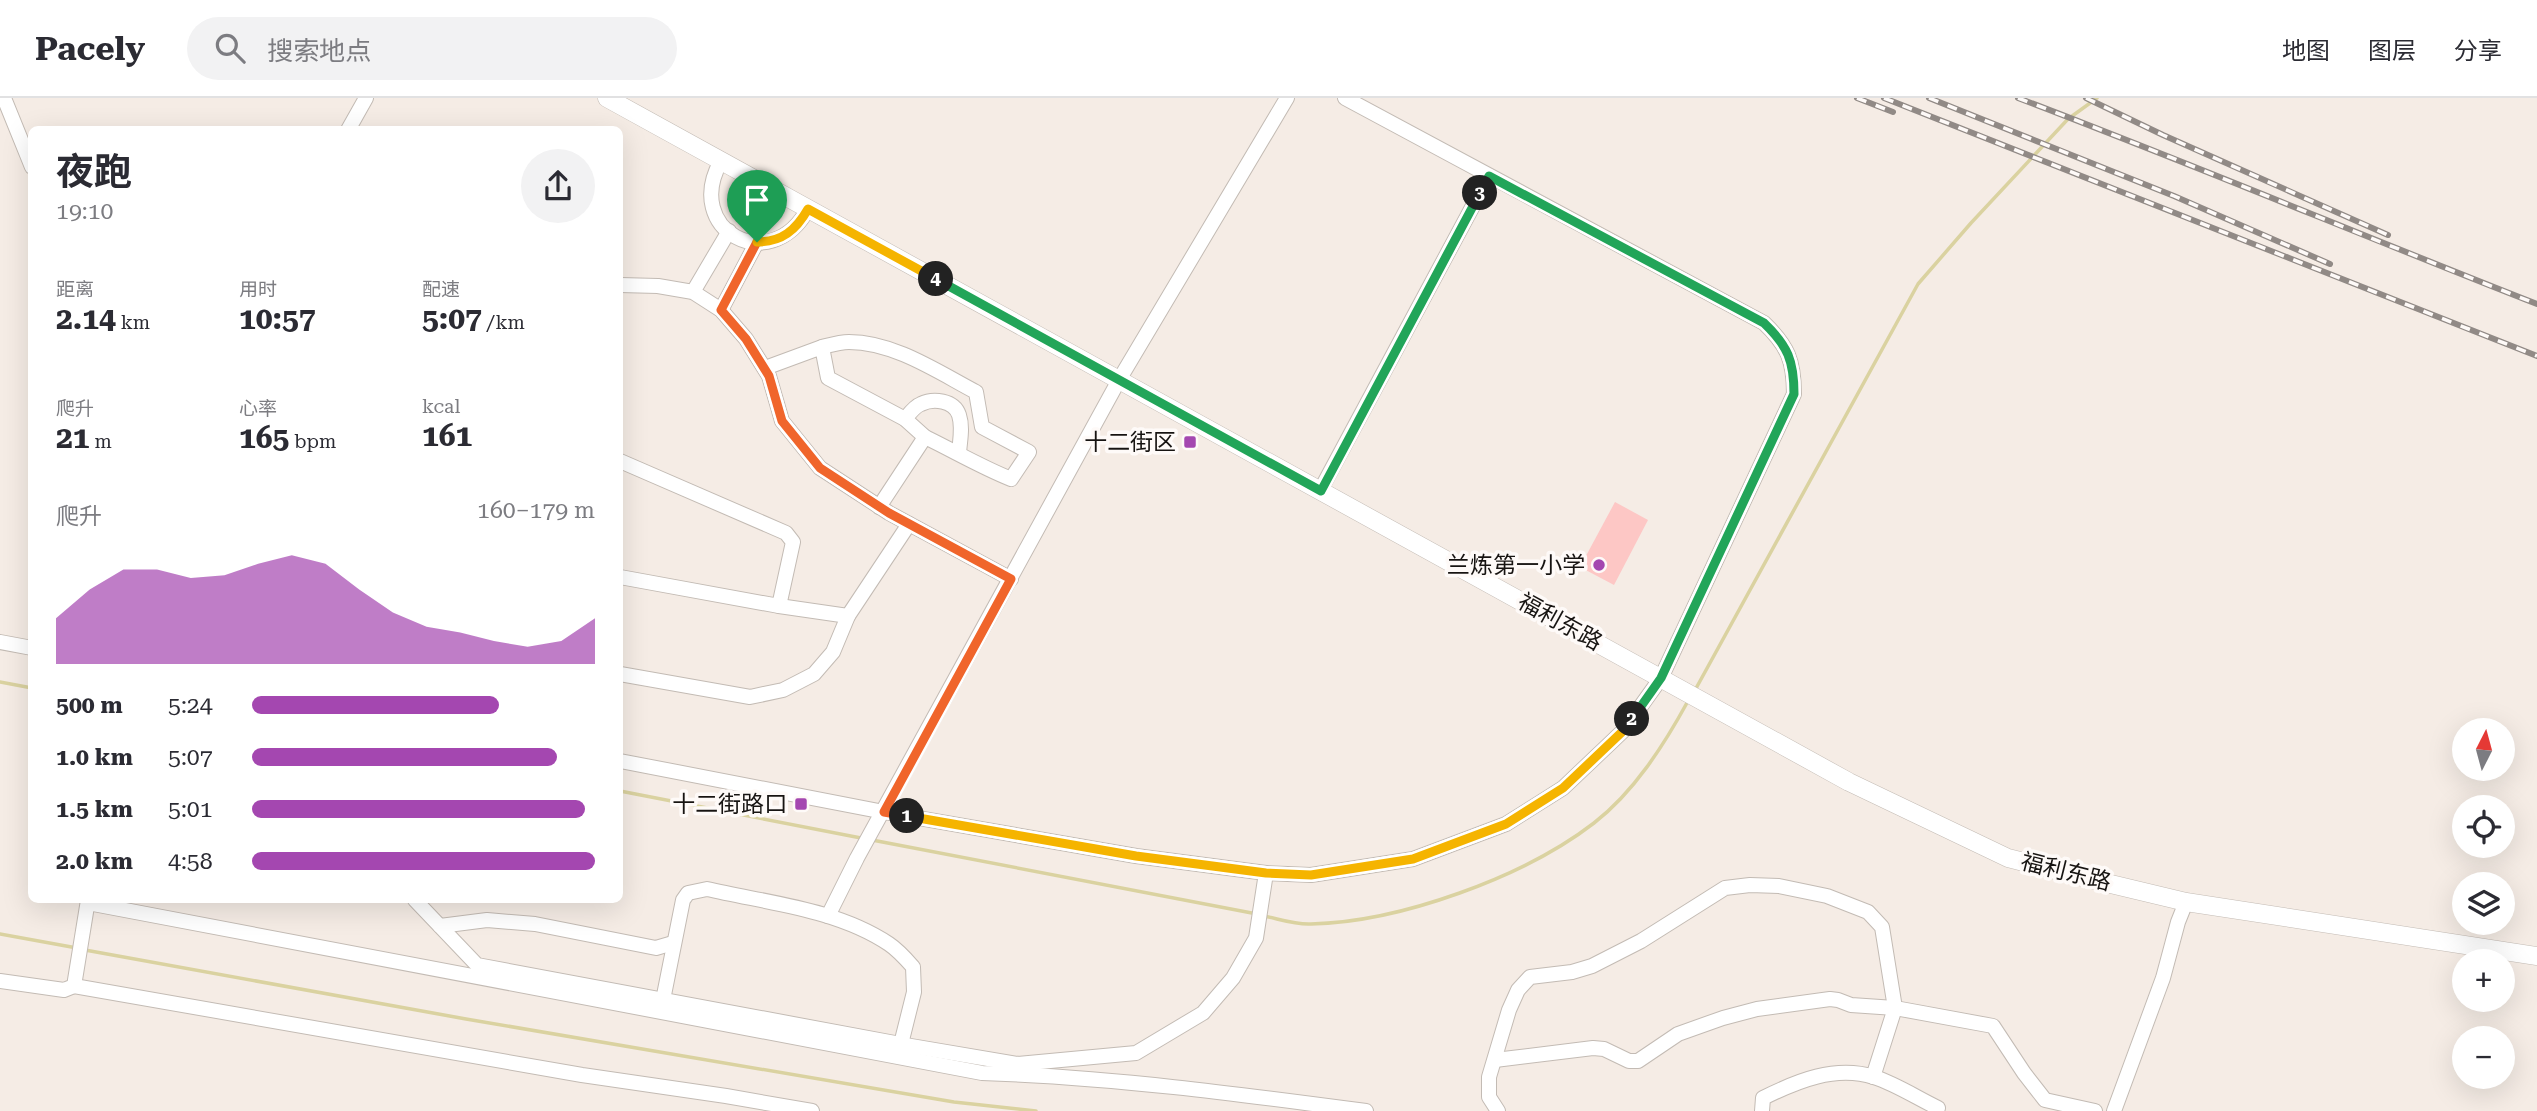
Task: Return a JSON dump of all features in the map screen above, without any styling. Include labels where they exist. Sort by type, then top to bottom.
[{"type":"main road","name":"福利东路","points":[[608,98],[1849,782],[2008,858],[2186,902],[2537,956]]},
{"type":"street","points":[[4,98],[28,157]]},
{"type":"street","points":[[350,126],[366,98]]},
{"type":"street","points":[[828,916],[857,858],[1119,380],[1287,98]]},
{"type":"street","points":[[623,762],[881,817],[1136,856],[1266,873],[1311,875],[1413,859],[1506,824],[1563,788],[1623,731],[1666,680],[1794,394],[1794,369],[1783,340],[1764,323],[1345,98]]},
{"type":"street","points":[[720,161],[712,176],[709,194],[713,211],[722,226],[736,237],[770,242],[786,236],[799,224],[808,209]]},
{"type":"street","points":[[1321,491],[1489,176]]},
{"type":"street","points":[[693,292],[729,231]]},
{"type":"street","points":[[721,310],[757,242]]},
{"type":"street","points":[[623,285],[658,286],[693,292],[721,310],[746,339],[765,368],[782,421],[820,468],[879,507],[1011,579]]},
{"type":"street","points":[[765,368],[822,347],[847,342],[881,346],[976,392],[982,427],[1029,452],[1012,479],[977,466],[959,453],[925,437],[905,419],[828,378],[822,347]]},
{"type":"street","points":[[946,402],[957,382]]},
{"type":"street","points":[[905,419],[919,404],[934,400],[946,402],[958,413],[961,430],[959,453]]},
{"type":"street","points":[[879,507],[925,437]]},
{"type":"street","points":[[623,462],[786,533],[793,542],[779,606]]},
{"type":"street","points":[[623,675],[750,697],[783,690],[814,674],[833,652],[848,617],[909,524]]},
{"type":"street","points":[[623,577],[848,617]]},
{"type":"street","points":[[0,642],[28,647]]},
{"type":"street","points":[[418,903],[477,965],[1017,1063],[1136,1054],[1203,1013],[1233,978],[1256,938],[1266,873]]},
{"type":"street","points":[[1498,1111],[1489,1097],[1488,1087],[1509,1010],[1518,990],[1530,977],[1572,972],[1592,966],[1641,941],[1725,888],[1750,885],[1779,886],[1827,897],[1868,912],[1882,927],[1895,1008],[1873,1077]]},
{"type":"street","points":[[663,1000],[683,900],[688,893],[707,889],[828,916],[891,945],[913,967],[914,992],[901,1044]]},
{"type":"street","points":[[2114,1111],[2163,978],[2186,902]]},
{"type":"street","points":[[0,981],[64,990],[75,981],[88,905],[982,1073],[1111,1081],[1366,1111]]},
{"type":"street","points":[[440,926],[487,920],[536,924],[656,948],[673,943]]},
{"type":"street","points":[[75,981],[582,1075],[812,1111]]},
{"type":"street","points":[[1495,1060],[1593,1048],[1604,1049],[1629,1061],[1638,1061],[1678,1034],[1756,1009],[1830,999],[1864,1007],[1895,1008],[1993,1026],[2045,1100],[2095,1111]]},
{"type":"street","points":[[1762,1111],[1763,1098],[1794,1083],[1829,1073],[1853,1073],[1873,1077],[1938,1108]]},
{"type":"shaded area","points":[[1615,502],[1648,520],[1614,585],[1580,567]]},
{"type":"waterway","points":[[1694,692],[1918,284],[2068,119],[2097,98]]},
{"type":"waterway","points":[[0,682],[28,687]]},
{"type":"waterway","points":[[1264,916],[1305,924],[1383,915],[1460,893],[1533,861],[1565,843],[1609,811],[1658,751],[1688,701]]},
{"type":"waterway","points":[[623,792],[861,838]]},
{"type":"waterway","points":[[872,840],[1257,914]]},
{"type":"waterway","points":[[0,934],[77,948]]},
{"type":"waterway","points":[[85,950],[466,1019],[954,1102],[1036,1111]]},
{"type":"railway","points":[[1857,98],[1893,112]]},
{"type":"railway","points":[[1884,98],[2537,356]]},
{"type":"railway","points":[[1929,98],[2174,196],[2330,264]]},
{"type":"railway","points":[[2018,98],[2537,304]]},
{"type":"railway","points":[[2086,98],[2388,235]]},
{"type":"place","name":"十二街区","points":[[1190,442]]},
{"type":"place","name":"兰炼第一小学","points":[[1599,565]]},
{"type":"place","name":"十二街路口","points":[[801,804]]},
{"type":"route","points":[[1489,176],[1764,323],[1783,340],[1794,369],[1794,394],[1661,678],[1623,731],[1563,788],[1506,824],[1413,859],[1311,875],[1266,873],[1136,856],[884,812],[1011,579],[889,513],[820,468],[782,421],[769,376],[746,339],[721,310],[757,242],[770,242],[786,236],[799,224],[808,209],[1321,491],[1489,176]]}]
